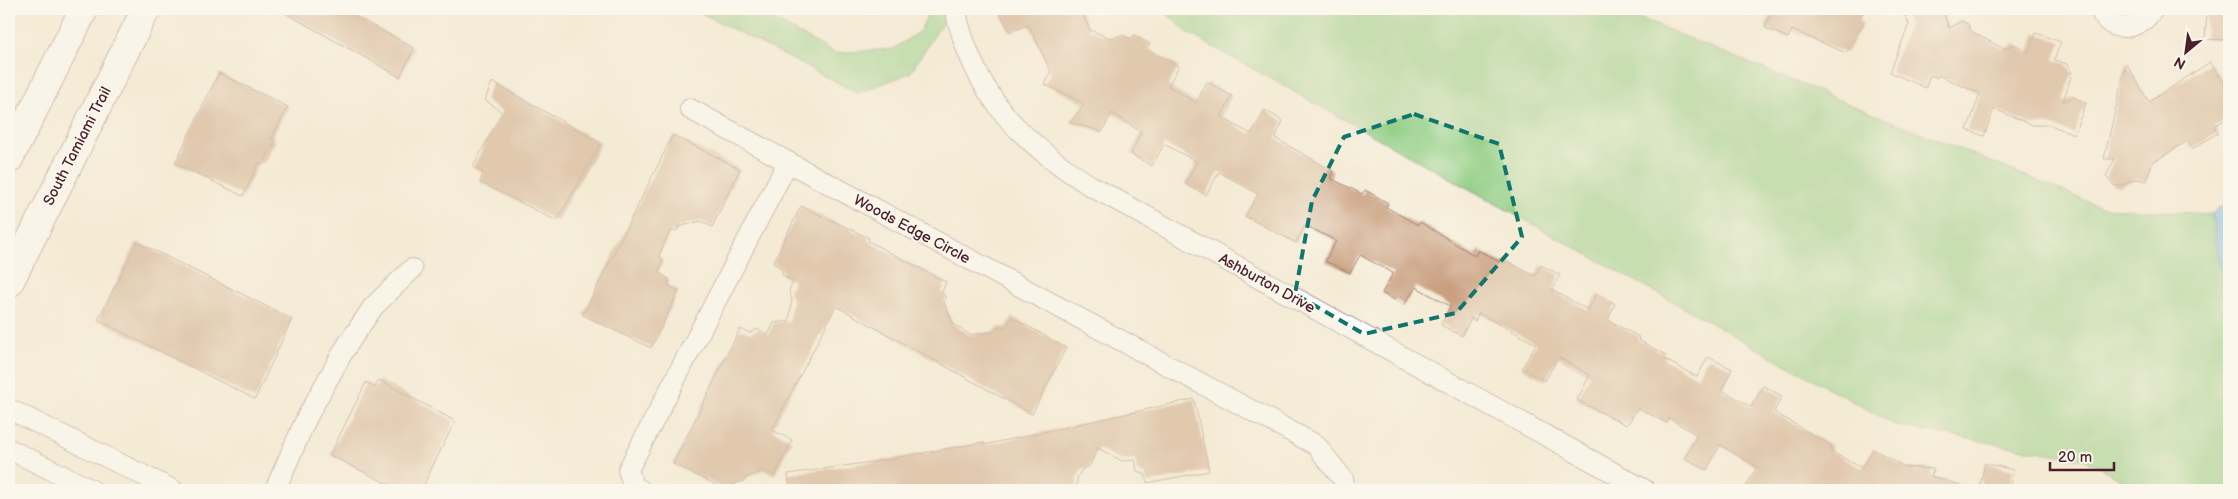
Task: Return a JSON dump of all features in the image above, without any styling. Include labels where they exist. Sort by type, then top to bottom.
[{"type":"main road","points":[[9,159],[84,9]]},
{"type":"main road","name":"South Tamiami Trail","points":[[9,283],[146,9]]},
{"type":"street","name":"Ashburton Drive","points":[[955,9],[969,54],[985,90],[1016,129],[1062,168],[1091,186],[1646,490]]},
{"type":"street","points":[[2100,9],[2108,21],[2117,26],[2128,28],[2139,25],[2148,18],[2153,9]]},
{"type":"street","name":"Woods Edge Circle","points":[[690,109],[1316,445],[1343,479],[1345,490]]},
{"type":"street","points":[[641,490],[634,487],[628,470],[788,162]]},
{"type":"street","points":[[275,490],[307,417],[344,350],[373,307],[412,269]]},
{"type":"street","points":[[9,409],[173,490]]},
{"type":"street","points":[[9,449],[92,490]]},
{"type":"highlighted area","points":[[1414,114],[1499,144],[1522,237],[1456,313],[1364,334],[1295,294],[1312,201],[1344,137]]},
{"type":"green space","points":[[693,9],[755,9],[834,53],[893,49],[920,31],[930,9],[956,9],[943,22],[910,73],[858,93]]},
{"type":"green space","points":[[1162,9],[1617,9],[2104,208],[2212,214],[2229,201],[2229,490],[2141,490],[2086,460],[1897,426],[1188,33]]},
{"type":"water","points":[[2229,201],[2229,275],[2220,267],[2212,214]]},
{"type":"building","points":[[278,9],[342,9],[414,48],[400,77]]},
{"type":"building","points":[[998,9],[1080,9],[1090,30],[1110,38],[1122,35],[1131,39],[1134,35],[1150,44],[1147,49],[1179,66],[1168,86],[1196,103],[1207,82],[1232,96],[1221,117],[1251,134],[1265,110],[1283,121],[1275,138],[1333,171],[1330,178],[1362,194],[1365,190],[1388,203],[1386,207],[1418,225],[1420,222],[1475,256],[1478,250],[1504,264],[1506,261],[1535,276],[1541,265],[1560,275],[1552,290],[1588,310],[1597,294],[1615,304],[1608,320],[1639,337],[1638,340],[1666,355],[1664,359],[1697,377],[1708,357],[1732,369],[1722,390],[1751,407],[1763,386],[1782,396],[1774,412],[1832,446],[1830,451],[1862,468],[1873,449],[1905,467],[1934,469],[1931,476],[1964,486],[1964,490],[1744,490],[1757,467],[1720,445],[1707,470],[1685,458],[1697,435],[1669,418],[1667,423],[1638,408],[1627,425],[1577,400],[1590,375],[1558,357],[1545,381],[1522,368],[1536,344],[1479,313],[1475,321],[1471,318],[1462,336],[1441,325],[1450,306],[1416,287],[1404,305],[1382,293],[1393,273],[1360,255],[1350,273],[1325,261],[1336,241],[1305,225],[1296,243],[1245,216],[1258,194],[1219,172],[1206,195],[1185,184],[1197,162],[1164,144],[1152,166],[1131,154],[1141,132],[1112,113],[1102,132],[1070,122],[1085,104],[1044,84],[1051,72],[1029,25],[1010,32]]},
{"type":"building","points":[[1773,9],[1864,9],[1859,20],[1863,24],[1846,53],[1792,30],[1788,38],[1765,28]]},
{"type":"building","points":[[1902,9],[1942,9],[1949,28],[1961,21],[1968,24],[1972,32],[2004,49],[2015,44],[2028,53],[2036,33],[2061,42],[2054,60],[2067,64],[2072,73],[2063,102],[2073,97],[2086,103],[2074,134],[2050,125],[2033,125],[1994,109],[1984,136],[1967,130],[1980,94],[1938,75],[1937,78],[1930,75],[1926,88],[1890,72],[1909,24]]},
{"type":"building","points":[[2207,11],[2229,12],[2229,40],[2205,39]]},
{"type":"building","points":[[2210,62],[2225,84],[2229,86],[2229,118],[2214,126],[2218,133],[2192,149],[2187,141],[2152,163],[2147,181],[2137,179],[2120,186],[2113,185],[2106,176],[2115,159],[2104,159],[2126,63],[2149,102]]},
{"type":"building","points":[[219,73],[288,107],[271,139],[276,140],[263,164],[259,162],[243,196],[175,163]]},
{"type":"building","points":[[492,82],[601,143],[557,221],[480,182],[483,173],[473,167],[502,112],[485,100]]},
{"type":"building","points":[[673,135],[740,169],[712,227],[701,221],[678,227],[678,230],[670,232],[659,255],[663,262],[658,272],[669,279],[668,285],[679,291],[651,348],[583,315]]},
{"type":"building","points":[[801,206],[869,238],[868,241],[946,282],[942,292],[946,298],[944,303],[954,325],[970,335],[995,331],[998,327],[1006,327],[1012,317],[1066,348],[1032,414],[836,306],[772,430],[792,440],[775,475],[763,470],[746,478],[744,481],[734,484],[730,490],[727,490],[673,464],[740,329],[750,333],[758,329],[768,335],[774,323],[789,321],[792,299],[789,291],[793,281],[783,276],[781,268],[773,263]]},
{"type":"building","points":[[137,242],[292,319],[255,399],[98,320]]},
{"type":"building","points":[[379,380],[455,421],[421,490],[409,486],[406,490],[400,490],[330,455],[366,382],[375,387]]},
{"type":"building","points":[[1194,399],[1209,471],[1147,483],[1145,474],[1137,471],[1135,460],[1122,461],[1098,448],[1089,467],[1083,468],[1077,478],[1077,490],[790,490],[788,474],[879,461],[984,442],[984,445]]},
{"type":"building","points":[[1985,463],[2013,470],[2009,490],[1979,490]]}]
